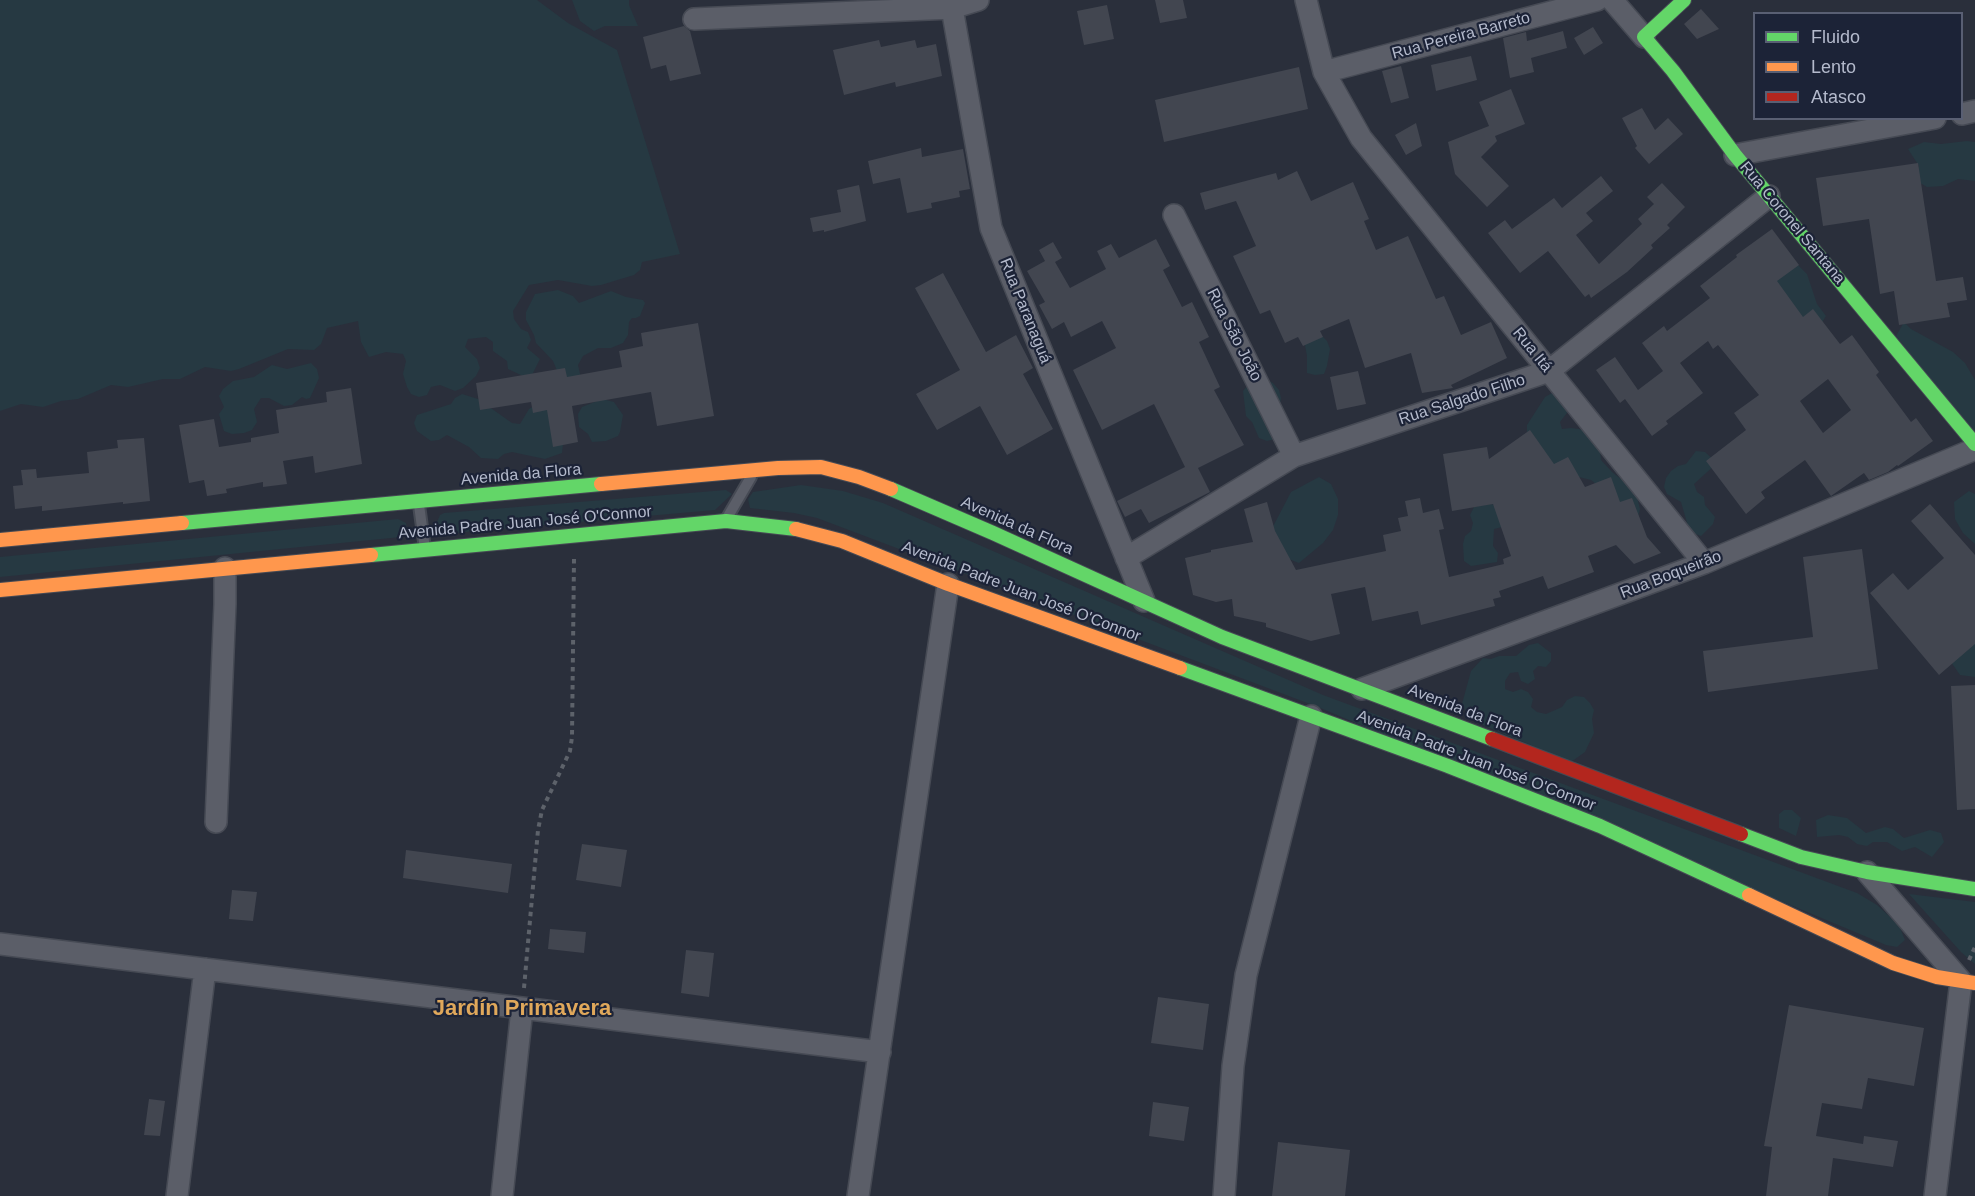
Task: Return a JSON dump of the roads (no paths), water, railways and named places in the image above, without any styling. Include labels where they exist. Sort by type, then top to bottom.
[{"type":"main road","points":[[1644,37],[1684,0]]},
{"type":"main road","name":"Rua Coronel Santana","points":[[1644,37],[1673,71],[1735,155],[1975,444]]},
{"type":"main road","name":"Avenida da Flora","points":[[0,540],[778,468],[821,466],[860,477],[993,533],[1222,637],[1801,857],[1867,872],[1975,889]]},
{"type":"main road","name":"Avenida Padre Juan José O'Connor","points":[[0,590],[726,521],[794,528],[842,541],[948,584],[1448,766],[1600,826],[1893,963],[1937,977],[1968,982]]},
{"type":"street","points":[[694,19],[802,7],[952,8],[978,0]]},
{"type":"street","name":"Rua Itá","points":[[1305,0],[1324,72],[1361,138],[1704,563]]},
{"type":"street","name":"Rua Pereira Barreto","points":[[1324,72],[1597,0]]},
{"type":"street","name":"Rua Coronel Santana","points":[[1612,0],[1644,37]]},
{"type":"street","name":"Rua Paranaguá","points":[[952,8],[991,228],[1144,602]]},
{"type":"street","points":[[1735,155],[1924,120]]},
{"type":"street","name":"Rua Salgado Filho","points":[[1126,558],[1294,456],[1549,371],[1769,196]]},
{"type":"street","name":"Rua São João","points":[[1174,215],[1294,456]]},
{"type":"street","name":"Rua Boqueirão","points":[[1362,689],[1704,563],[1975,449]]},
{"type":"street","points":[[216,822],[225,568]]},
{"type":"street","points":[[858,1196],[948,584]]},
{"type":"street","points":[[1224,1196],[1233,1066],[1246,975],[1311,716]]},
{"type":"street","points":[[1867,872],[1968,982],[1935,1196]]},
{"type":"street","points":[[0,944],[880,1052]]},
{"type":"street","points":[[177,1196],[205,969]]},
{"type":"street","points":[[502,1196],[522,1009]]},
{"type":"lane","points":[[726,521],[754,471]]},
{"type":"lane","points":[[419,501],[425,549]]},
{"type":"district","name":"Jardín Primavera","points":[[522,1009]]}]
